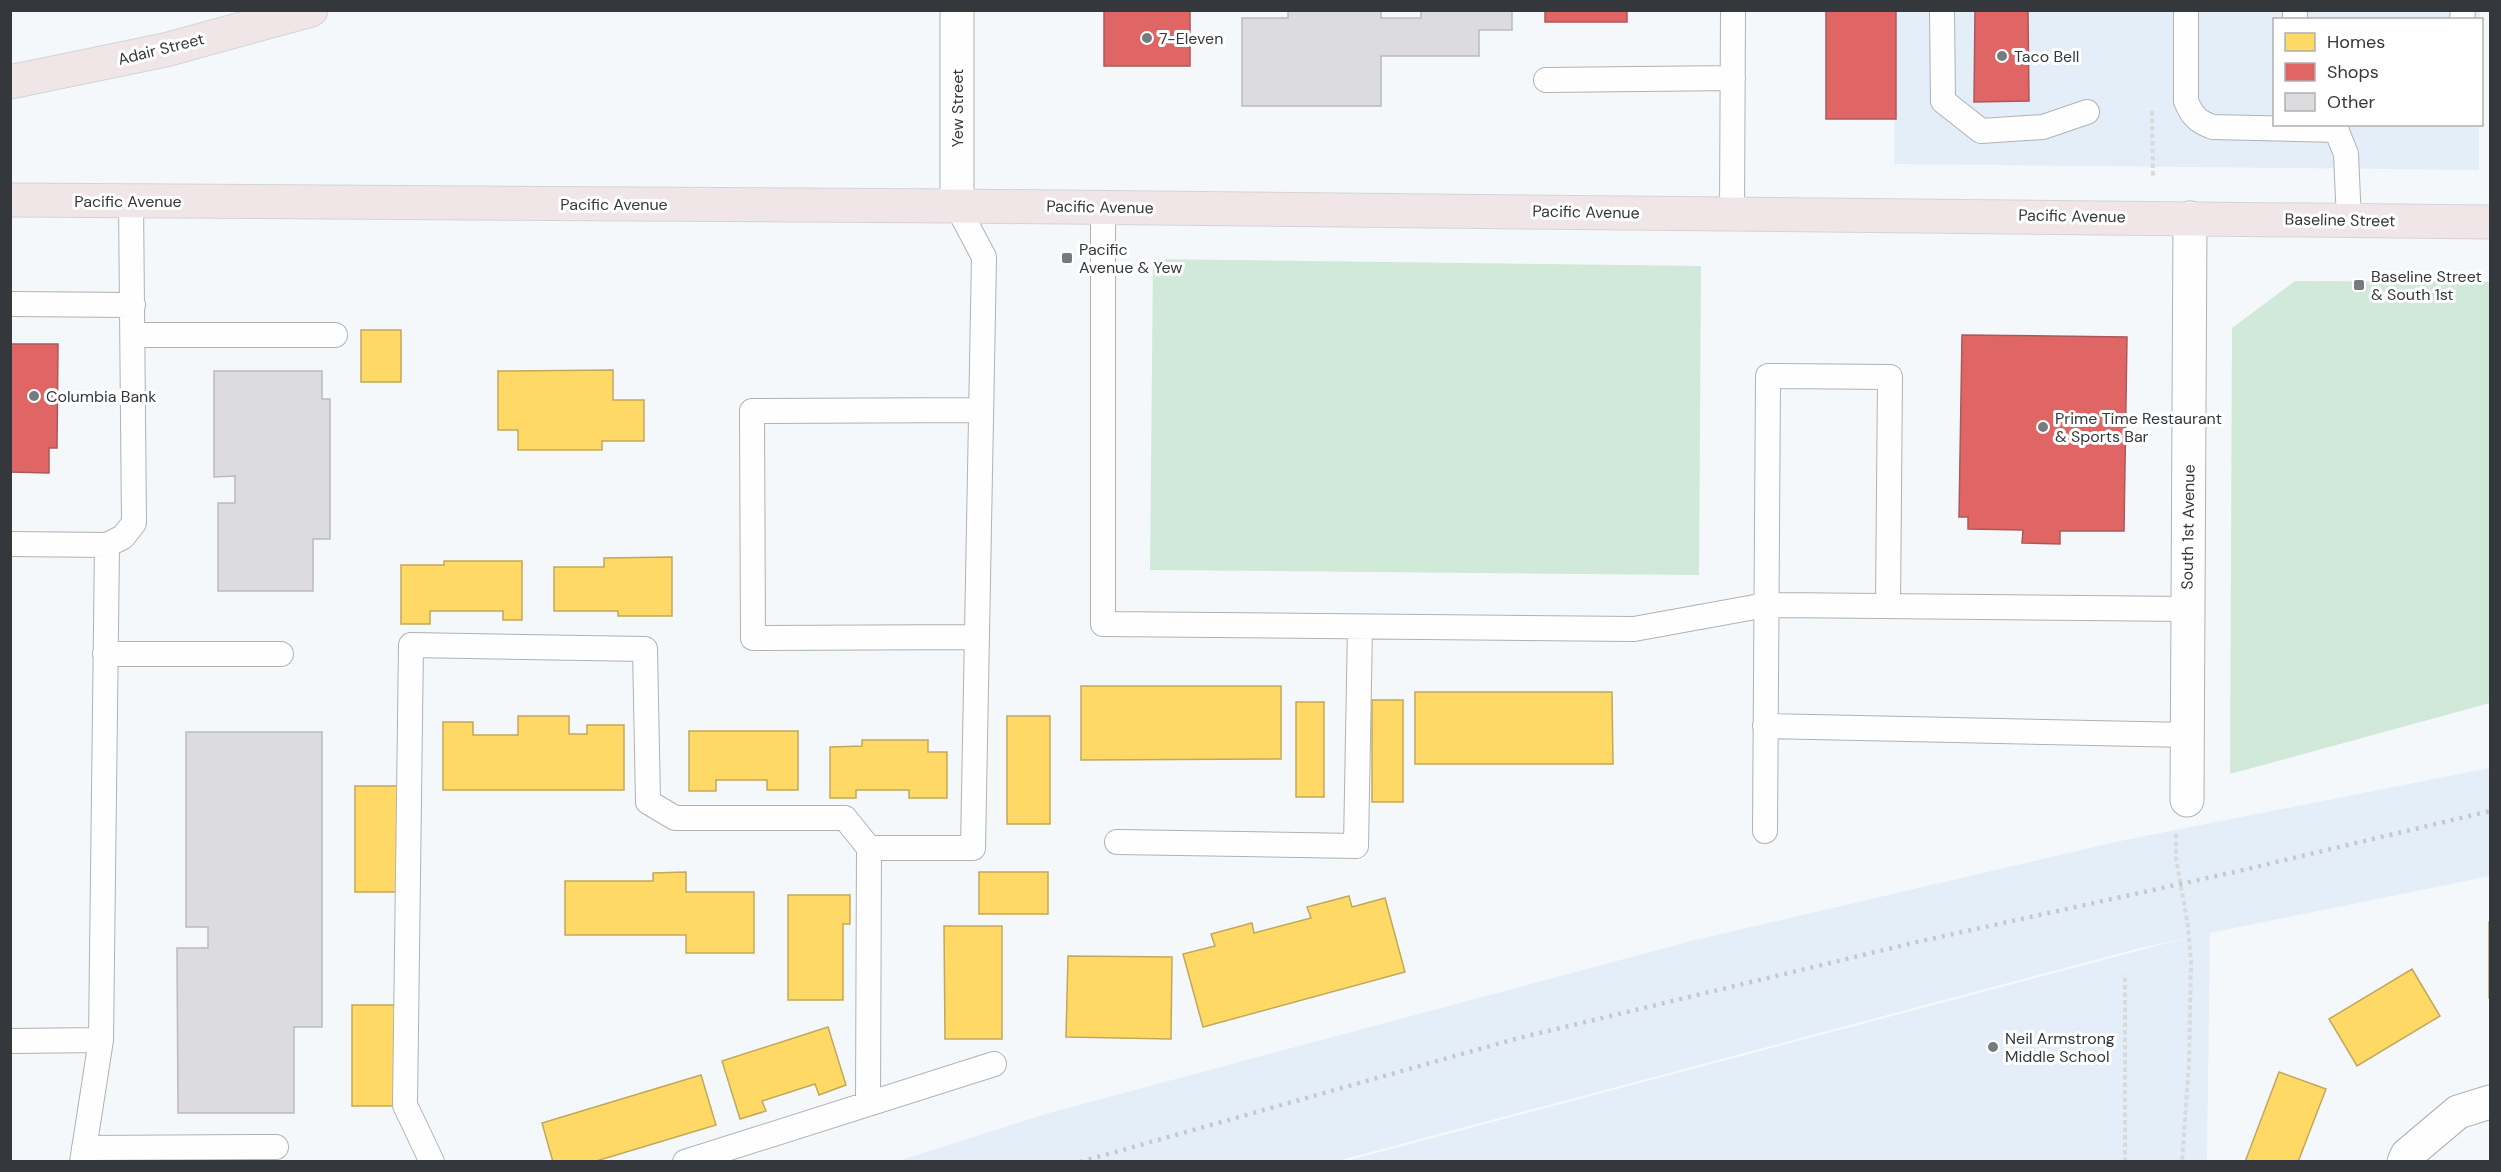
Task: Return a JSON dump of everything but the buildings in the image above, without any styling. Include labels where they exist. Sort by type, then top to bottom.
[{"type":"highway","name":"Adair Street","points":[[10,82],[165,50],[311,10]]},
{"type":"highway","name":"Pacific Avenue","points":[[10,200],[1103,207],[2190,218]]},
{"type":"highway","name":"Baseline Street","points":[[2190,218],[2490,222]]},
{"type":"street","name":"Yew Street","points":[[957,10],[957,206]]},
{"type":"street","name":"South 1st Avenue","points":[[2187,800],[2190,218]]},
{"type":"street","points":[[2404,1161],[2407,1155],[2458,1112],[2490,1102]]},
{"type":"lane","points":[[1732,213],[1733,10]]},
{"type":"lane","points":[[1942,10],[1942,101],[1981,131],[2043,127],[2087,112]]},
{"type":"lane","points":[[2186,10],[2186,101],[2191,114],[2201,123],[2213,127],[2335,127],[2346,154],[2349,220]]},
{"type":"lane","points":[[1546,80],[1733,78]]},
{"type":"lane","points":[[10,544],[107,545],[123,537],[134,523],[131,201]]},
{"type":"lane","points":[[869,848],[973,848],[984,257],[957,206]]},
{"type":"lane","points":[[1103,207],[1103,624],[1634,629],[1766,605],[2187,609]]},
{"type":"lane","points":[[10,304],[132,305]]},
{"type":"lane","points":[[132,335],[335,335]]},
{"type":"lane","points":[[1765,831],[1768,376],[1890,377],[1888,606]]},
{"type":"lane","points":[[977,637],[753,638],[752,411],[981,410]]},
{"type":"lane","points":[[107,545],[101,1040],[83,1155],[276,1147]]},
{"type":"lane","points":[[1118,842],[1356,846],[1359,627]]},
{"type":"lane","points":[[432,1161],[405,1105],[411,645],[645,649],[648,802],[675,818],[845,818],[869,848],[868,1102]]},
{"type":"lane","points":[[105,654],[281,654]]},
{"type":"lane","points":[[1765,726],[2188,735]]},
{"type":"lane","points":[[10,1041],[101,1040]]},
{"type":"lane","points":[[685,1161],[994,1064]]},
{"type":"path","points":[[2182,1161],[2189,1063],[2191,962],[2188,926],[2179,884],[2175,839],[2187,800]]},
{"type":"path","points":[[2125,1161],[2126,974]]},
{"type":"shaded area","points":[[1895,11],[2480,11],[2480,18],[2273,18],[2273,126],[2479,126],[2479,170],[1894,164]]},
{"type":"shaded area","points":[[2490,768],[2490,876],[2210,933],[2207,1161],[1346,1161],[2190,937],[2136,949],[1337,1161],[898,1161],[1049,1113],[1695,940],[2120,841]]},
{"type":"green space","points":[[1153,259],[1701,266],[1699,575],[1150,570]]},
{"type":"green space","points":[[2295,281],[2490,282],[2490,703],[2230,774],[2232,328]]},
{"type":"railway","points":[[1080,1162],[1515,1039],[1917,942],[2239,871],[2490,811]]},
{"type":"place","name":"7-Eleven","points":[[1147,38]]},
{"type":"place","name":"Taco Bell","points":[[2002,56]]},
{"type":"place","name":"Pacific Avenue & Yew","points":[[1067,258]]},
{"type":"place","name":"Baseline Street & South 1st","points":[[2359,285]]},
{"type":"place","name":"Columbia Bank","points":[[34,396]]},
{"type":"place","name":"Prime Time Restaurant & Sports Bar","points":[[2043,427]]},
{"type":"place","name":"Neil Armstrong Middle School","points":[[1993,1047]]}]
